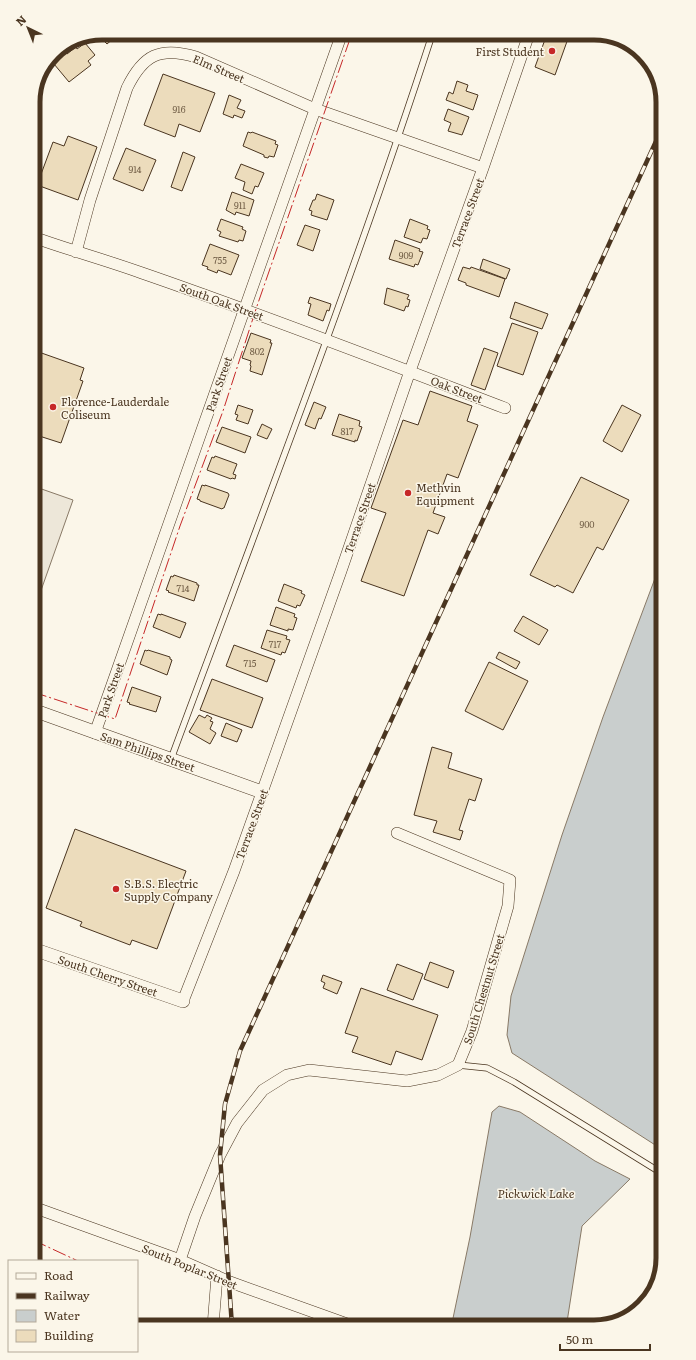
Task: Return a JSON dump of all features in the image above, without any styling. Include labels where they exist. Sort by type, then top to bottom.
[{"type":"street","name":"Park Street","points":[[95,733],[339,40]]},
{"type":"street","name":"Terrace Street","points":[[183,1001],[234,871],[527,40]]},
{"type":"street","name":"Elm Street","points":[[76,252],[90,200],[127,88],[133,75],[142,64],[154,55],[168,52],[184,53],[196,57],[315,109],[483,168]]},
{"type":"street","name":"South Oak Street","points":[[40,239],[140,272],[328,339],[410,371]]},
{"type":"street","name":"Oak Street","points":[[410,371],[505,408]]},
{"type":"street","name":"Sam Phillips Street","points":[[40,713],[262,792]]},
{"type":"street","name":"South Chestnut Street","points":[[397,833],[510,880],[508,906],[472,1031],[458,1065]]},
{"type":"street","name":"South Cherry Street","points":[[40,952],[183,1001]]},
{"type":"street","points":[[180,1260],[220,1155],[237,1123],[263,1090],[287,1075],[310,1070],[407,1081],[438,1075],[458,1065]]},
{"type":"street","name":"South Poplar Street","points":[[40,1209],[180,1260],[230,1282],[336,1320]]},
{"type":"street","points":[[213,1320],[217,1276]]},
{"type":"lane","points":[[170,759],[328,339],[398,139],[430,40]]},
{"type":"lane","points":[[458,1065],[487,1068],[514,1082],[656,1170]]},
{"type":"shaded area","points":[[40,488],[73,500],[40,593]]},
{"type":"water","points":[[656,576],[656,1146],[512,1053],[507,1035],[511,996],[562,835],[603,717]]},
{"type":"water","name":"Pickwick Lake","points":[[499,1106],[520,1112],[595,1161],[630,1179],[582,1226],[567,1320],[453,1320],[470,1237],[492,1112]]},
{"type":"building","points":[[103,40],[112,40],[107,44]]},
{"type":"building","name":"First Student","points":[[545,40],[568,40],[555,75],[535,67]]},
{"type":"building","points":[[85,43],[95,55],[88,61],[91,65],[69,82],[54,64],[66,53],[67,54],[76,47],[77,49]]},
{"type":"building","points":[[163,74],[215,93],[200,132],[179,124],[175,137],[144,125]]},
{"type":"building","points":[[457,81],[468,85],[466,91],[478,95],[473,110],[446,100],[449,92],[453,94]]},
{"type":"building","points":[[229,95],[241,100],[237,108],[245,111],[242,118],[234,115],[233,118],[223,114]]},
{"type":"building","points":[[448,109],[469,117],[462,135],[448,131],[451,123],[444,120]]},
{"type":"building","points":[[248,132],[252,132],[276,141],[275,144],[278,145],[274,157],[264,157],[264,155],[243,146]]},
{"type":"building","points":[[68,136],[97,147],[78,200],[40,186],[40,177],[53,142],[64,146]]},
{"type":"building","points":[[126,148],[156,160],[143,191],[113,179]]},
{"type":"building","points":[[183,152],[195,157],[182,191],[171,187]]},
{"type":"building","points":[[241,164],[264,173],[258,187],[255,186],[252,194],[243,190],[245,182],[235,178]]},
{"type":"building","points":[[232,192],[254,200],[249,216],[236,212],[235,215],[226,210]]},
{"type":"building","points":[[317,194],[334,200],[327,220],[311,215],[312,211],[309,210]]},
{"type":"building","points":[[221,219],[243,227],[242,229],[246,231],[243,241],[239,240],[238,242],[219,236],[221,232],[217,230]]},
{"type":"building","points":[[410,219],[428,226],[427,229],[430,230],[427,239],[423,238],[421,243],[404,237]]},
{"type":"building","points":[[305,225],[320,230],[313,251],[297,245]]},
{"type":"building","points":[[395,240],[420,249],[419,251],[423,252],[418,265],[415,264],[414,267],[389,259]]},
{"type":"building","points":[[210,244],[239,255],[231,275],[218,270],[217,273],[202,265]]},
{"type":"building","points":[[483,259],[510,269],[506,279],[480,269]]},
{"type":"building","points":[[463,267],[470,269],[471,267],[505,279],[499,297],[466,285],[466,283],[458,280]]},
{"type":"building","points":[[387,288],[409,295],[407,299],[410,300],[408,307],[406,306],[404,311],[384,304]]},
{"type":"building","points":[[310,297],[331,304],[323,321],[308,315],[311,304],[308,303]]},
{"type":"building","points":[[515,302],[548,314],[542,329],[510,318]]},
{"type":"building","points":[[512,323],[538,332],[523,375],[497,366]]},
{"type":"building","points":[[251,333],[271,340],[270,343],[272,343],[262,375],[250,371],[251,361],[242,358]]},
{"type":"building","points":[[484,348],[498,353],[485,390],[471,385]]},
{"type":"building","name":"Florence-Lauderdale Coliseum","points":[[40,352],[84,368],[80,380],[83,381],[61,443],[40,436]]},
{"type":"building","name":"Methvin Equipment","points":[[430,391],[472,406],[467,421],[478,425],[458,478],[447,474],[433,513],[445,517],[438,534],[428,530],[404,596],[361,581],[386,513],[371,508],[403,420],[418,425]]},
{"type":"building","points":[[314,402],[326,407],[321,419],[319,418],[315,429],[305,425]]},
{"type":"building","points":[[238,405],[253,410],[248,424],[236,420],[238,415],[235,414]]},
{"type":"building","points":[[622,405],[641,415],[622,452],[603,441]]},
{"type":"building","points":[[339,414],[360,421],[359,426],[362,427],[357,441],[355,440],[355,442],[332,435]]},
{"type":"building","points":[[262,424],[272,429],[267,439],[257,435]]},
{"type":"building","points":[[222,427],[251,437],[245,453],[216,442]]},
{"type":"building","points":[[215,456],[237,464],[233,474],[236,475],[235,479],[231,479],[207,470],[212,457],[214,458]]},
{"type":"building","points":[[581,477],[629,500],[603,550],[597,547],[573,593],[557,585],[555,587],[530,575]]},
{"type":"building","points":[[202,485],[228,493],[229,495],[224,508],[222,509],[197,499]]},
{"type":"building","points":[[174,575],[199,585],[194,601],[166,590],[171,576],[173,577]]},
{"type":"building","points":[[284,584],[302,591],[301,593],[305,595],[300,606],[297,605],[296,608],[278,601]]},
{"type":"building","points":[[276,607],[295,614],[294,617],[297,618],[293,630],[288,629],[288,631],[270,625]]},
{"type":"building","points":[[158,614],[186,623],[180,638],[153,627]]},
{"type":"building","points":[[523,616],[548,630],[539,645],[514,631]]},
{"type":"building","points":[[267,630],[287,636],[286,639],[290,640],[285,653],[282,652],[281,655],[261,648]]},
{"type":"building","points":[[234,645],[275,660],[267,682],[226,666]]},
{"type":"building","points":[[145,650],[170,657],[172,660],[167,675],[140,664]]},
{"type":"building","points":[[499,652],[520,662],[516,669],[496,658]]},
{"type":"building","points":[[489,662],[528,681],[503,730],[465,711]]},
{"type":"building","points":[[212,679],[263,698],[252,728],[200,710]]},
{"type":"building","points":[[132,687],[161,697],[156,712],[129,704],[130,703],[127,702]]},
{"type":"building","points":[[199,715],[205,718],[207,715],[212,718],[210,721],[213,722],[210,729],[216,733],[210,744],[189,732]]},
{"type":"building","points":[[226,723],[242,730],[237,742],[221,736]]},
{"type":"building","points":[[432,747],[452,753],[448,768],[482,779],[475,801],[469,799],[459,830],[463,831],[460,840],[433,832],[437,821],[414,815]]},
{"type":"building","name":"S.B.S. Electric Supply Company","points":[[75,829],[186,871],[157,949],[132,940],[130,945],[80,926],[82,922],[46,908]]},
{"type":"building","points":[[430,962],[454,971],[448,988],[424,979]]},
{"type":"building","points":[[397,964],[423,974],[413,1000],[387,990]]},
{"type":"building","points":[[323,975],[342,982],[337,994],[323,988],[325,983],[321,981]]},
{"type":"building","points":[[361,988],[438,1015],[422,1060],[396,1051],[391,1065],[352,1052],[358,1037],[345,1033]]},
{"type":"railway","points":[[232,1320],[220,1155],[225,1104],[240,1051],[656,141]]},
{"type":"power","points":[[40,694],[115,719],[180,526],[223,411],[257,306],[350,40]]},
{"type":"power","points":[[40,1243],[76,1260]]},
{"type":"place","name":"First Student","points":[[552,51]]},
{"type":"place","name":"Florence-Lauderdale Coliseum","points":[[53,407]]},
{"type":"place","name":"Methvin Equipment","points":[[408,493]]},
{"type":"place","name":"S.B.S. Electric Supply Company","points":[[116,889]]}]
